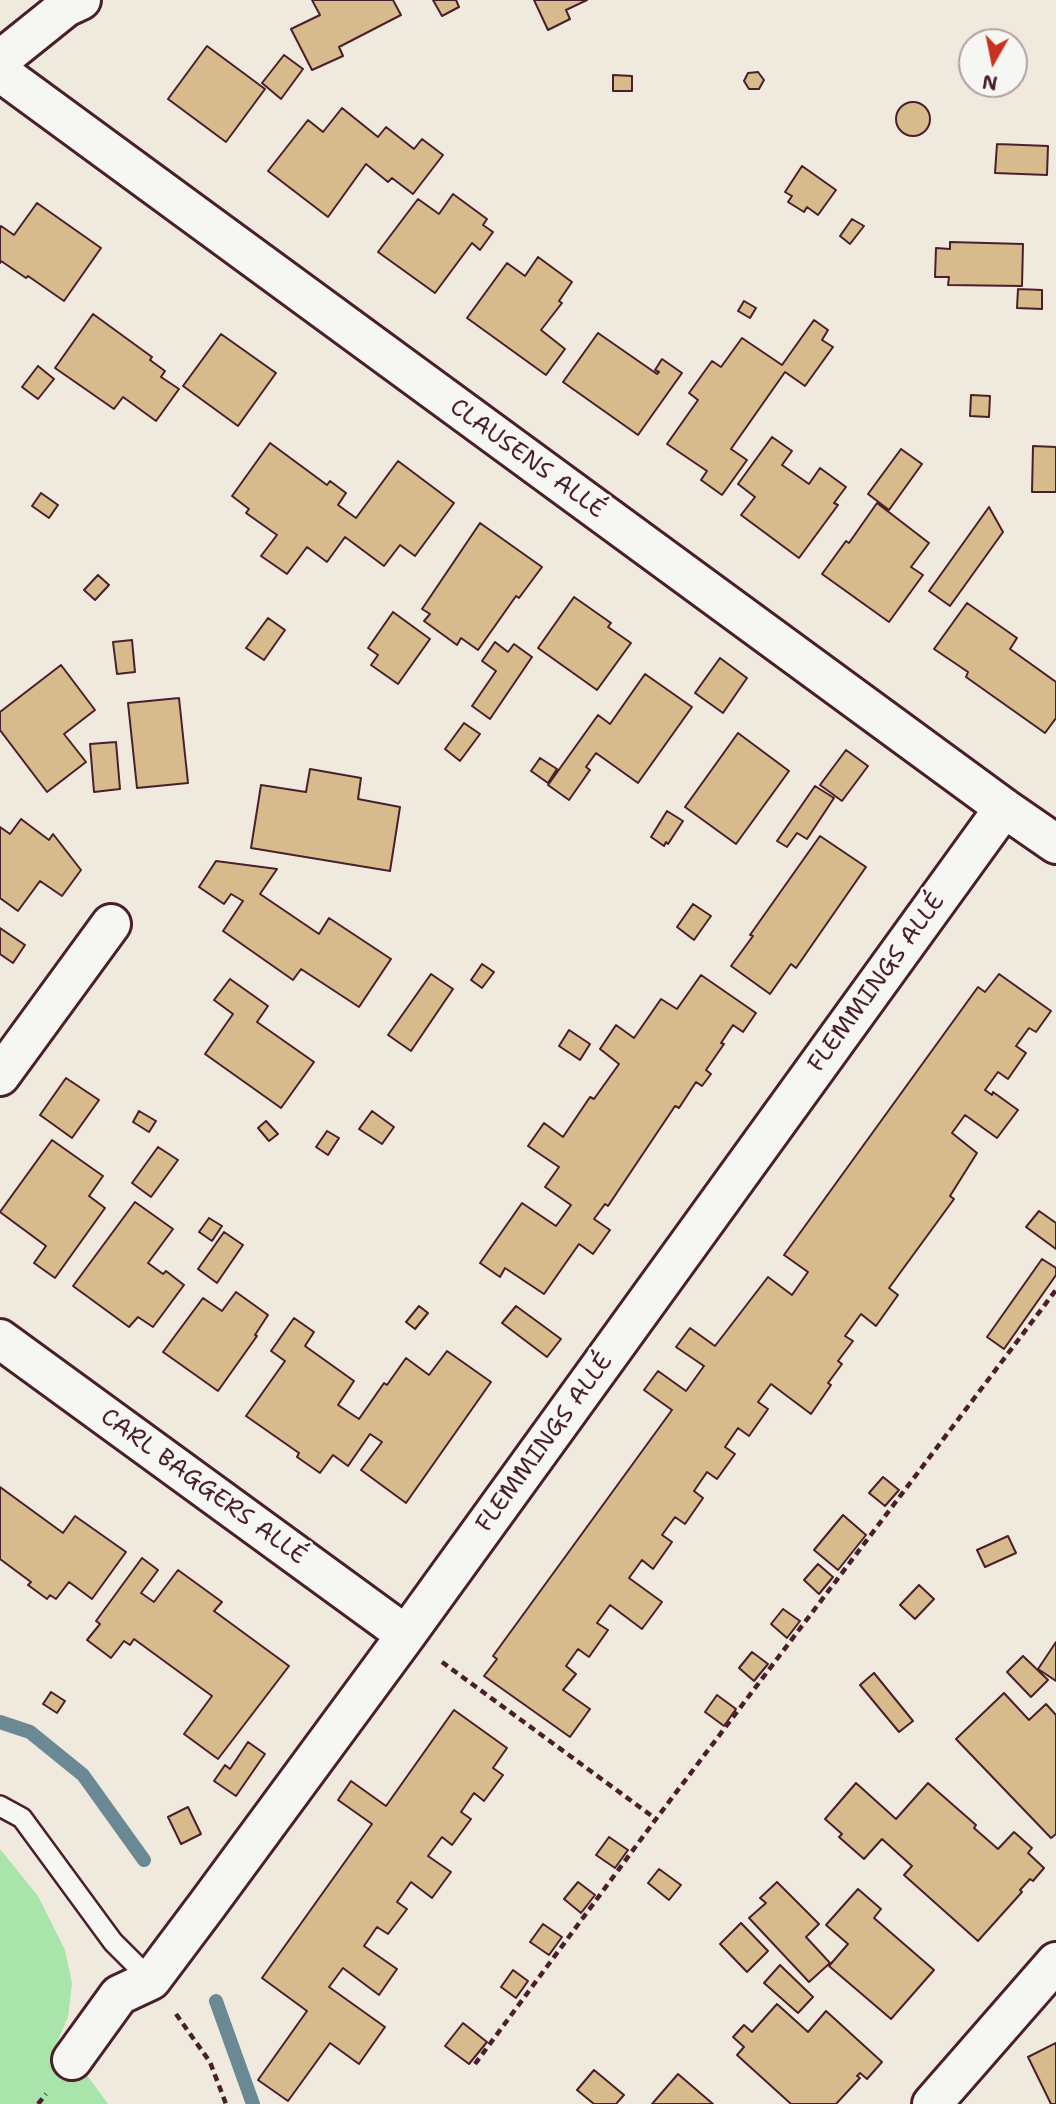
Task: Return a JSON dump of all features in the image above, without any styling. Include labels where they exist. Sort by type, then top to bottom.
[{"type":"street","points":[[0,60],[66,7],[81,0]]},
{"type":"street","name":"CLAUSENS ALLÉ","points":[[0,72],[1003,808],[1056,844]]},
{"type":"street","name":"FLEMMINGS ALLÉ","points":[[72,2060],[119,1995],[151,1980],[406,1635],[1003,808]]},
{"type":"street","points":[[0,1076],[111,924]]},
{"type":"street","name":"CARL BAGGERS ALLÉ","points":[[0,1339],[406,1635]]},
{"type":"street","points":[[932,2104],[1056,1962]]},
{"type":"lane","points":[[0,1806],[22,1818],[113,1942],[151,1980]]},
{"type":"path","points":[[475,2064],[656,1819],[1056,1290]]},
{"type":"path","points":[[406,1635],[656,1819]]},
{"type":"path","points":[[151,1980],[210,2062],[226,2104]]},
{"type":"green space","points":[[0,1849],[38,1896],[65,1950],[72,1983],[68,2017],[56,2045],[89,2078],[108,2104],[0,2104]]},
{"type":"building","points":[[312,0],[393,0],[401,15],[339,47],[343,56],[312,70],[291,29],[320,15]]},
{"type":"building","points":[[433,0],[456,0],[459,7],[442,16]]},
{"type":"building","points":[[534,0],[587,0],[566,10],[570,19],[548,30]]},
{"type":"building","points":[[207,46],[265,89],[226,142],[168,99]]},
{"type":"building","points":[[284,55],[303,69],[281,99],[262,83]]},
{"type":"building","points":[[758,72],[764,80],[759,89],[749,89],[744,81],[748,73]]},
{"type":"building","points":[[613,75],[632,76],[632,91],[613,91]]},
{"type":"building","points":[[913,102],[925,107],[930,119],[925,131],[913,136],[901,131],[896,119],[901,107]]},
{"type":"building","points":[[342,108],[378,137],[386,127],[414,149],[422,139],[443,155],[413,194],[392,178],[388,182],[366,164],[328,217],[268,171],[308,120],[323,132]]},
{"type":"building","points":[[997,144],[1048,146],[1047,175],[995,173]]},
{"type":"building","points":[[802,166],[836,190],[818,215],[807,207],[804,212],[788,202],[792,196],[785,192]]},
{"type":"building","points":[[453,194],[487,219],[483,225],[493,232],[480,250],[472,243],[435,293],[378,252],[418,199],[439,214]]},
{"type":"building","points":[[37,203],[101,248],[64,301],[28,276],[26,278],[1,261],[0,263],[1,226],[14,235]]},
{"type":"building","points":[[852,219],[864,226],[850,244],[840,236]]},
{"type":"building","points":[[950,242],[1023,244],[1022,286],[948,285],[949,277],[935,277],[936,248],[950,249]]},
{"type":"building","points":[[538,257],[572,282],[559,301],[562,303],[541,330],[565,349],[546,375],[467,318],[507,263],[525,276]]},
{"type":"building","points":[[1018,289],[1042,290],[1042,309],[1017,308]]},
{"type":"building","points":[[744,301],[756,308],[750,318],[738,311]]},
{"type":"building","points":[[93,314],[152,357],[150,360],[165,371],[161,377],[179,389],[156,421],[123,397],[114,409],[55,368]]},
{"type":"building","points":[[814,320],[828,330],[822,340],[833,347],[805,386],[785,372],[731,449],[747,460],[722,495],[701,480],[707,471],[667,444],[698,400],[689,393],[712,361],[721,367],[742,338],[782,365]]},
{"type":"building","points":[[598,333],[657,374],[659,372],[655,370],[662,359],[682,373],[638,435],[563,382]]},
{"type":"building","points":[[221,334],[276,373],[238,426],[183,386]]},
{"type":"building","points":[[38,366],[54,379],[38,399],[22,387]]},
{"type":"building","points":[[971,395],[990,396],[989,417],[970,416]]},
{"type":"building","points":[[772,437],[792,451],[782,465],[809,484],[820,468],[846,487],[834,503],[838,505],[799,558],[741,515],[755,497],[738,484]]},
{"type":"building","points":[[270,443],[327,485],[330,481],[346,493],[338,505],[356,518],[398,461],[454,503],[415,556],[400,545],[384,566],[345,537],[327,562],[307,547],[287,574],[261,556],[277,535],[246,513],[249,509],[232,496]]},
{"type":"building","points":[[1033,446],[1056,447],[1056,492],[1032,492]]},
{"type":"building","points":[[901,449],[922,464],[889,510],[868,494]]},
{"type":"building","points":[[41,493],[58,505],[49,518],[32,506]]},
{"type":"building","points":[[877,503],[929,543],[911,567],[923,575],[889,622],[822,574],[846,541],[849,543]]},
{"type":"building","points":[[989,507],[1003,532],[950,606],[929,591]]},
{"type":"building","points":[[480,523],[542,567],[519,598],[516,596],[478,650],[461,638],[457,645],[424,621],[430,614],[422,609]]},
{"type":"building","points":[[98,575],[109,585],[95,600],[84,590]]},
{"type":"building","points":[[574,597],[611,623],[608,627],[631,643],[597,690],[538,648]]},
{"type":"building","points":[[967,603],[1017,638],[1010,649],[1056,682],[1056,718],[1045,733],[966,677],[968,672],[934,649]]},
{"type":"building","points":[[393,612],[430,639],[398,684],[371,665],[378,655],[368,648]]},
{"type":"building","points":[[268,618],[285,630],[264,660],[246,648]]},
{"type":"building","points":[[132,640],[135,672],[117,674],[113,642]]},
{"type":"building","points":[[495,642],[508,652],[514,644],[532,657],[490,719],[472,706],[496,671],[482,661]]},
{"type":"building","points":[[720,658],[747,678],[723,713],[695,693]]},
{"type":"building","points":[[61,665],[95,710],[64,734],[86,762],[47,792],[0,730],[0,712]]},
{"type":"building","points":[[645,674],[692,707],[638,783],[596,753],[586,767],[590,770],[569,800],[548,785],[598,715],[610,724]]},
{"type":"building","points":[[179,698],[188,783],[137,788],[128,703]]},
{"type":"building","points":[[464,723],[480,734],[460,761],[445,749]]},
{"type":"building","points":[[738,733],[789,771],[736,844],[685,807]]},
{"type":"building","points":[[116,742],[120,789],[94,792],[90,744]]},
{"type":"building","points":[[846,750],[868,766],[842,801],[820,785]]},
{"type":"building","points":[[540,758],[557,769],[548,783],[531,771]]},
{"type":"building","points":[[310,769],[361,778],[358,799],[400,807],[390,871],[251,848],[261,785],[306,792]]},
{"type":"building","points":[[815,786],[834,798],[807,839],[797,833],[787,847],[777,841]]},
{"type":"building","points":[[667,811],[683,821],[664,846],[651,837]]},
{"type":"building","points":[[21,819],[49,840],[53,834],[81,870],[62,896],[40,881],[18,911],[0,898],[0,827],[10,834]]},
{"type":"building","points":[[820,836],[866,867],[796,968],[791,964],[770,994],[731,966]]},
{"type":"building","points":[[216,861],[277,869],[260,894],[319,934],[329,918],[391,959],[359,1007],[301,969],[293,980],[223,931],[243,901],[231,894],[224,904],[199,887]]},
{"type":"building","points":[[693,904],[711,916],[694,940],[677,927]]},
{"type":"building","points":[[0,928],[25,945],[13,963],[0,954]]},
{"type":"building","points":[[482,964],[494,972],[482,988],[471,980]]},
{"type":"building","points":[[431,974],[453,989],[411,1051],[388,1035]]},
{"type":"building","points":[[999,974],[1051,1011],[1036,1032],[1029,1028],[1016,1046],[1026,1053],[1008,1079],[998,1072],[985,1090],[992,1095],[993,1092],[1018,1110],[997,1138],[965,1115],[952,1133],[977,1153],[950,1196],[954,1199],[889,1288],[898,1295],[876,1326],[861,1314],[845,1336],[853,1341],[838,1361],[842,1364],[811,1414],[771,1384],[758,1402],[768,1409],[749,1436],[738,1428],[725,1447],[735,1454],[717,1479],[707,1472],[694,1491],[703,1498],[685,1524],[675,1517],[662,1535],[672,1542],[653,1569],[642,1560],[629,1578],[662,1602],[642,1629],[610,1605],[597,1623],[608,1630],[589,1657],[578,1649],[566,1666],[576,1674],[563,1690],[590,1709],[570,1737],[484,1676],[497,1659],[493,1656],[672,1410],[644,1390],[658,1371],[686,1391],[704,1366],[676,1347],[690,1328],[715,1346],[768,1277],[792,1295],[808,1272],[784,1255],[978,987],[985,992]]},
{"type":"building","points":[[701,975],[756,1013],[743,1032],[733,1025],[706,1070],[711,1074],[702,1086],[696,1082],[679,1108],[675,1106],[608,1206],[605,1204],[594,1219],[610,1230],[593,1254],[579,1244],[544,1294],[505,1268],[500,1277],[480,1263],[522,1203],[556,1226],[571,1205],[545,1187],[559,1167],[528,1146],[544,1123],[563,1137],[590,1097],[594,1099],[619,1064],[600,1049],[616,1025],[634,1038],[661,999],[677,1009]]},
{"type":"building","points":[[230,979],[268,1006],[257,1022],[314,1062],[281,1108],[205,1054],[233,1014],[214,1000]]},
{"type":"building","points":[[569,1030],[590,1044],[580,1060],[559,1046]]},
{"type":"building","points":[[66,1078],[99,1100],[72,1138],[40,1115]]},
{"type":"building","points":[[139,1111],[156,1121],[149,1132],[133,1122]]},
{"type":"building","points":[[372,1111],[394,1127],[382,1144],[359,1129]]},
{"type":"building","points":[[266,1121],[278,1134],[269,1141],[258,1128]]},
{"type":"building","points":[[327,1131],[339,1138],[328,1155],[316,1147]]},
{"type":"building","points":[[52,1140],[103,1176],[89,1196],[105,1208],[55,1278],[34,1263],[46,1246],[0,1212]]},
{"type":"building","points":[[158,1147],[178,1160],[151,1197],[132,1183]]},
{"type":"building","points":[[135,1202],[173,1229],[148,1263],[163,1274],[166,1271],[184,1285],[153,1327],[138,1317],[129,1327],[73,1286]]},
{"type":"building","points":[[1039,1211],[1056,1223],[1056,1249],[1026,1227]]},
{"type":"building","points":[[209,1218],[222,1226],[212,1241],[199,1232]]},
{"type":"building","points":[[224,1232],[243,1245],[217,1283],[198,1269]]},
{"type":"building","points":[[1042,1259],[1056,1268],[1056,1275],[1004,1349],[987,1337]]},
{"type":"building","points":[[236,1292],[268,1315],[255,1335],[257,1336],[218,1391],[163,1352],[203,1298],[222,1311]]},
{"type":"building","points":[[419,1306],[428,1313],[415,1329],[406,1322]]},
{"type":"building","points":[[516,1306],[561,1339],[547,1357],[502,1323]]},
{"type":"building","points":[[294,1318],[314,1332],[305,1346],[354,1381],[338,1405],[359,1419],[384,1383],[387,1385],[406,1358],[429,1375],[447,1351],[491,1382],[406,1503],[361,1470],[382,1442],[370,1434],[348,1466],[333,1455],[320,1473],[297,1457],[299,1453],[246,1416],[285,1361],[271,1351]]},
{"type":"building","points":[[883,1477],[899,1490],[885,1506],[869,1493]]},
{"type":"building","points":[[0,1487],[63,1533],[75,1516],[126,1552],[92,1599],[69,1582],[56,1599],[50,1595],[47,1599],[28,1585],[31,1582],[0,1559]]},
{"type":"building","points":[[843,1515],[866,1535],[838,1570],[814,1550]]},
{"type":"building","points":[[1008,1536],[1016,1553],[985,1567],[977,1550]]},
{"type":"building","points":[[142,1558],[158,1570],[141,1593],[154,1602],[178,1570],[222,1602],[214,1611],[289,1666],[218,1759],[184,1734],[212,1696],[134,1639],[130,1645],[124,1641],[111,1658],[87,1640],[100,1624],[96,1621]]},
{"type":"building","points":[[818,1564],[833,1577],[819,1594],[804,1580]]},
{"type":"building","points":[[919,1585],[934,1599],[915,1619],[900,1605]]},
{"type":"building","points":[[783,1609],[800,1621],[787,1638],[771,1624]]},
{"type":"building","points":[[1056,1642],[1056,1681],[1038,1669]]},
{"type":"building","points":[[752,1652],[768,1664],[754,1681],[739,1668]]},
{"type":"building","points":[[1023,1656],[1048,1680],[1031,1697],[1007,1672]]},
{"type":"building","points":[[874,1673],[913,1721],[899,1732],[860,1685]]},
{"type":"building","points":[[51,1692],[65,1701],[57,1713],[43,1704]]},
{"type":"building","points":[[1004,1693],[1029,1720],[1046,1704],[1056,1715],[1056,1834],[1051,1838],[956,1739]]},
{"type":"building","points":[[717,1695],[736,1709],[724,1726],[705,1712]]},
{"type":"building","points":[[454,1710],[507,1748],[493,1768],[503,1775],[484,1801],[474,1793],[461,1812],[471,1819],[452,1845],[442,1837],[428,1856],[451,1872],[432,1898],[411,1882],[397,1902],[407,1909],[388,1934],[377,1927],[364,1946],[397,1969],[379,1995],[343,1968],[329,1987],[385,2027],[359,2064],[330,2043],[288,2101],[258,2080],[307,2011],[262,1978],[372,1824],[338,1800],[351,1781],[386,1806]]},
{"type":"building","points":[[248,1742],[265,1754],[236,1796],[214,1781],[225,1765],[230,1769]]},
{"type":"building","points":[[856,1783],[896,1819],[928,1783],[976,1825],[974,1828],[998,1849],[1014,1832],[1032,1848],[1028,1853],[1044,1868],[1033,1881],[1030,1879],[1020,1890],[1022,1892],[978,1941],[904,1875],[912,1866],[882,1839],[864,1859],[839,1837],[842,1834],[825,1819]]},
{"type":"building","points":[[188,1807],[201,1834],[181,1844],[168,1817]]},
{"type":"building","points":[[609,1837],[628,1850],[615,1868],[596,1855]]},
{"type":"building","points":[[659,1869],[681,1885],[669,1900],[648,1883]]},
{"type":"building","points":[[578,1882],[595,1895],[581,1913],[564,1899]]},
{"type":"building","points":[[777,1882],[819,1924],[806,1937],[830,1963],[809,1982],[749,1918],[766,1903],[760,1898]]},
{"type":"building","points":[[858,1889],[881,1909],[874,1918],[934,1970],[891,2019],[829,1966],[848,1944],[826,1925]]},
{"type":"building","points":[[741,1923],[768,1951],[747,1972],[720,1944]]},
{"type":"building","points":[[543,1924],[562,1937],[549,1955],[530,1942]]},
{"type":"building","points":[[780,1965],[813,1997],[798,2013],[764,1983]]},
{"type":"building","points":[[513,1970],[528,1981],[516,1998],[501,1987]]},
{"type":"building","points":[[777,2004],[808,2032],[826,2011],[882,2062],[867,2079],[860,2073],[857,2076],[860,2078],[836,2104],[791,2104],[737,2055],[744,2047],[733,2037],[744,2025],[752,2032]]},
{"type":"building","points":[[463,2023],[487,2042],[469,2064],[445,2046]]},
{"type":"building","points":[[1056,2043],[1056,2104],[1051,2104],[1028,2057]]},
{"type":"building","points":[[594,2070],[624,2095],[616,2104],[594,2104],[577,2090]]},
{"type":"building","points":[[678,2074],[713,2104],[652,2104]]},
{"type":"waterway","points":[[0,1722],[30,1732],[83,1775],[144,1860]]},
{"type":"waterway","points":[[216,2001],[253,2104]]}]
